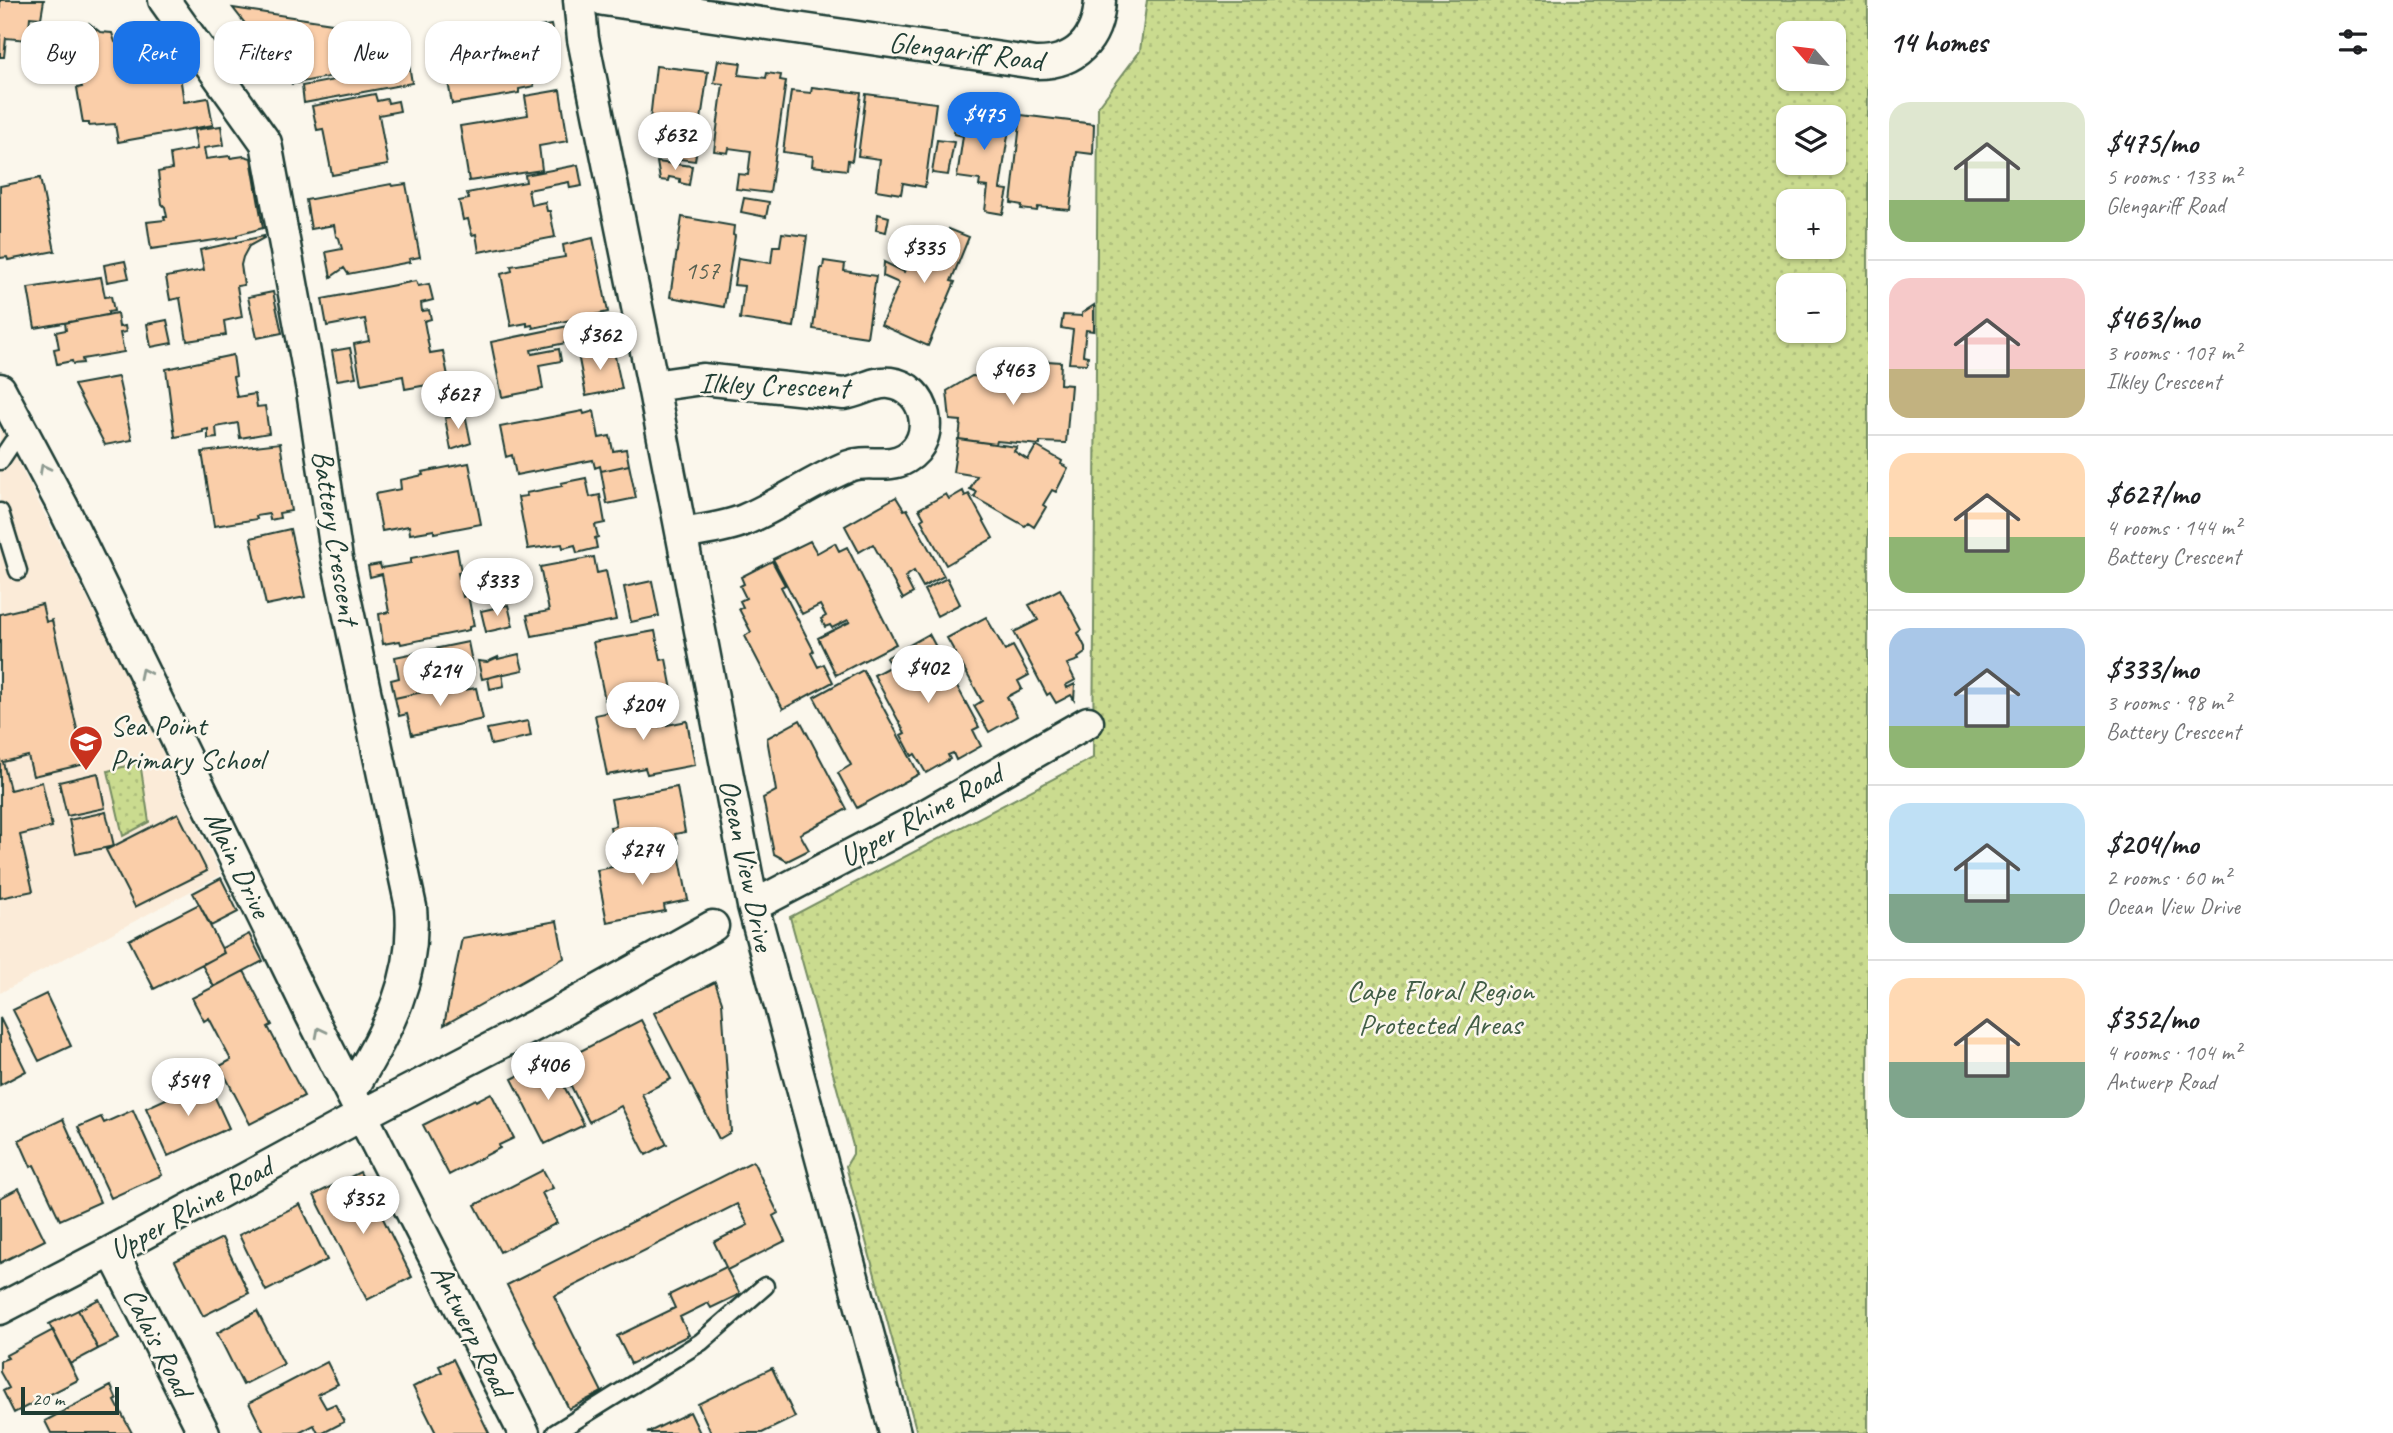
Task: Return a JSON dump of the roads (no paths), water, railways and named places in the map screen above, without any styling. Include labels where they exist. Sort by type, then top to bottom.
[{"type":"street","name":"Battery Crescent","points":[[164,0],[267,143],[312,391],[337,559],[411,907],[413,934],[408,968],[400,996],[356,1104]]},
{"type":"street","name":"Ocean View Drive","points":[[579,0],[583,39],[682,534],[752,906],[895,1433]]},
{"type":"street","name":"Glengariff Road","points":[[604,0],[1050,64],[1077,52],[1092,37],[1098,21],[1100,0]]},
{"type":"street","name":"Ilkley Crescent","points":[[653,386],[702,379],[844,394],[876,383],[890,383],[903,386],[915,395],[923,407],[926,421],[918,448],[907,458],[894,464],[852,465],[740,521],[682,534]]},
{"type":"street","name":"Main Drive","points":[[0,389],[63,507],[356,1104]]},
{"type":"street","name":"Upper Rhine Road","points":[[752,906],[915,821],[1088,722]]},
{"type":"street","name":"Upper Rhine Road","points":[[0,1309],[112,1251],[356,1104],[545,1020],[713,926]]},
{"type":"street","name":"Antwerp Road","points":[[356,1104],[524,1433]]},
{"type":"street","name":"Calais Road","points":[[112,1251],[204,1433]]},
{"type":"lane","points":[[0,461],[12,443],[24,432]]},
{"type":"lane","points":[[0,512],[18,571]]},
{"type":"lane","points":[[555,1433],[701,1342],[765,1286]]},
{"type":"place","name":"Sea Point Primary School","points":[[86,772]]},
{"type":"park label","name":"Cape Floral Region Protected Areas","points":[[1440,1007]]}]
